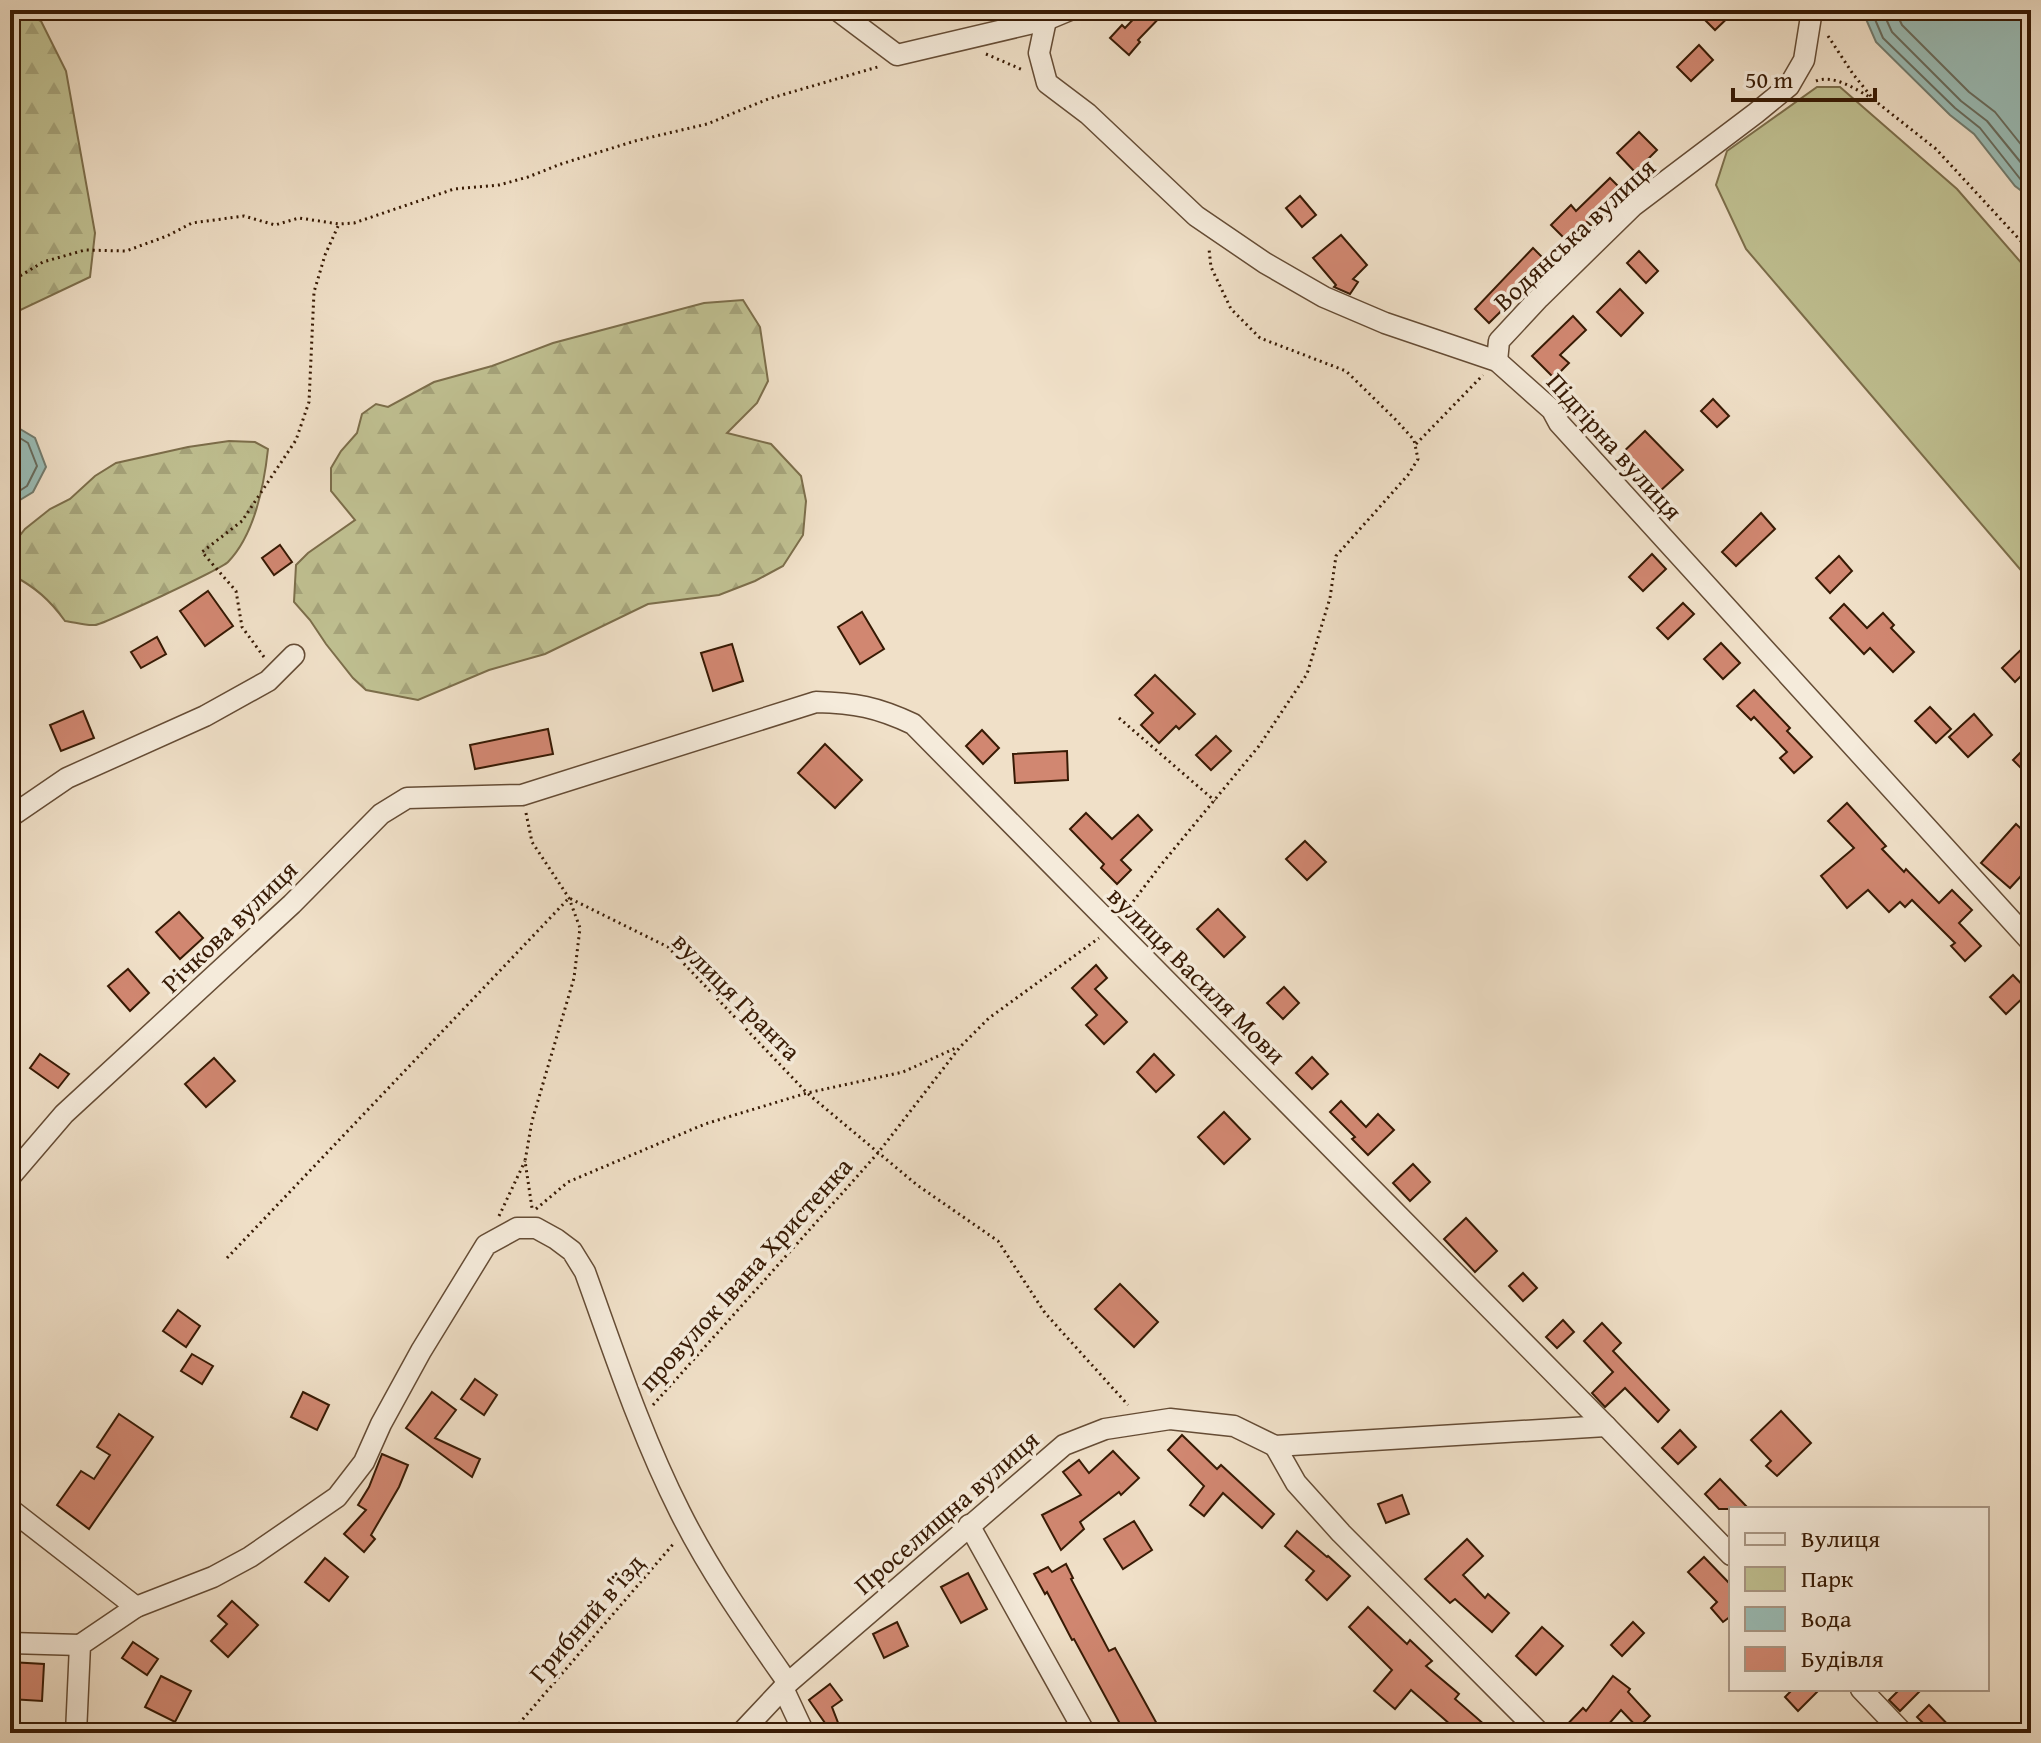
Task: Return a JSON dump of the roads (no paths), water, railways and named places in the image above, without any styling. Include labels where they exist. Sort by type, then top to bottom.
[{"type":"street","points":[[837,10],[897,55],[1046,20],[1070,10]]},
{"type":"street","name":"Водянська вулиця","points":[[1497,361],[1499,341],[1633,206],[1789,86],[1804,60],[1812,11]]},
{"type":"street","name":"Підгірна вулиця","points":[[1046,20],[1039,53],[1047,83],[1088,114],[1196,216],[1265,263],[1324,297],[1385,323],[1497,361],[1552,410],[1559,423],[2031,942]]},
{"type":"street","points":[[10,817],[67,778],[205,716],[268,681],[294,655]]},
{"type":"street","name":"вулиця Василя Мови","points":[[522,795],[816,702],[851,703],[874,708],[913,724],[1729,1553]]},
{"type":"street","name":"Річкова вулиця","points":[[10,1177],[64,1114],[238,955],[381,814],[407,798],[522,795]]},
{"type":"street","points":[[10,1643],[80,1645],[136,1607],[213,1577],[250,1557],[337,1497],[364,1462],[421,1351],[486,1245],[517,1228],[536,1228],[572,1251],[585,1272],[647,1440],[688,1527],[786,1685],[804,1733]]},
{"type":"street","name":"Проселищна вулиця","points":[[741,1733],[786,1685],[1064,1445],[1105,1429],[1170,1419],[1234,1426],[1275,1446],[1606,1426]]},
{"type":"street","points":[[1275,1446],[1296,1483],[1341,1533],[1540,1733]]},
{"type":"street","points":[[10,1509],[136,1607]]},
{"type":"street","points":[[969,1525],[1085,1733]]},
{"type":"street","points":[[76,1733],[80,1645]]},
{"type":"street","points":[[1863,1691],[1903,1733]]},
{"type":"water","points":[[1862,10],[2031,10],[2031,198],[2015,186],[1974,134],[1950,115],[1876,42]]},
{"type":"water","points":[[10,423],[35,438],[46,467],[33,492],[10,506]]}]
